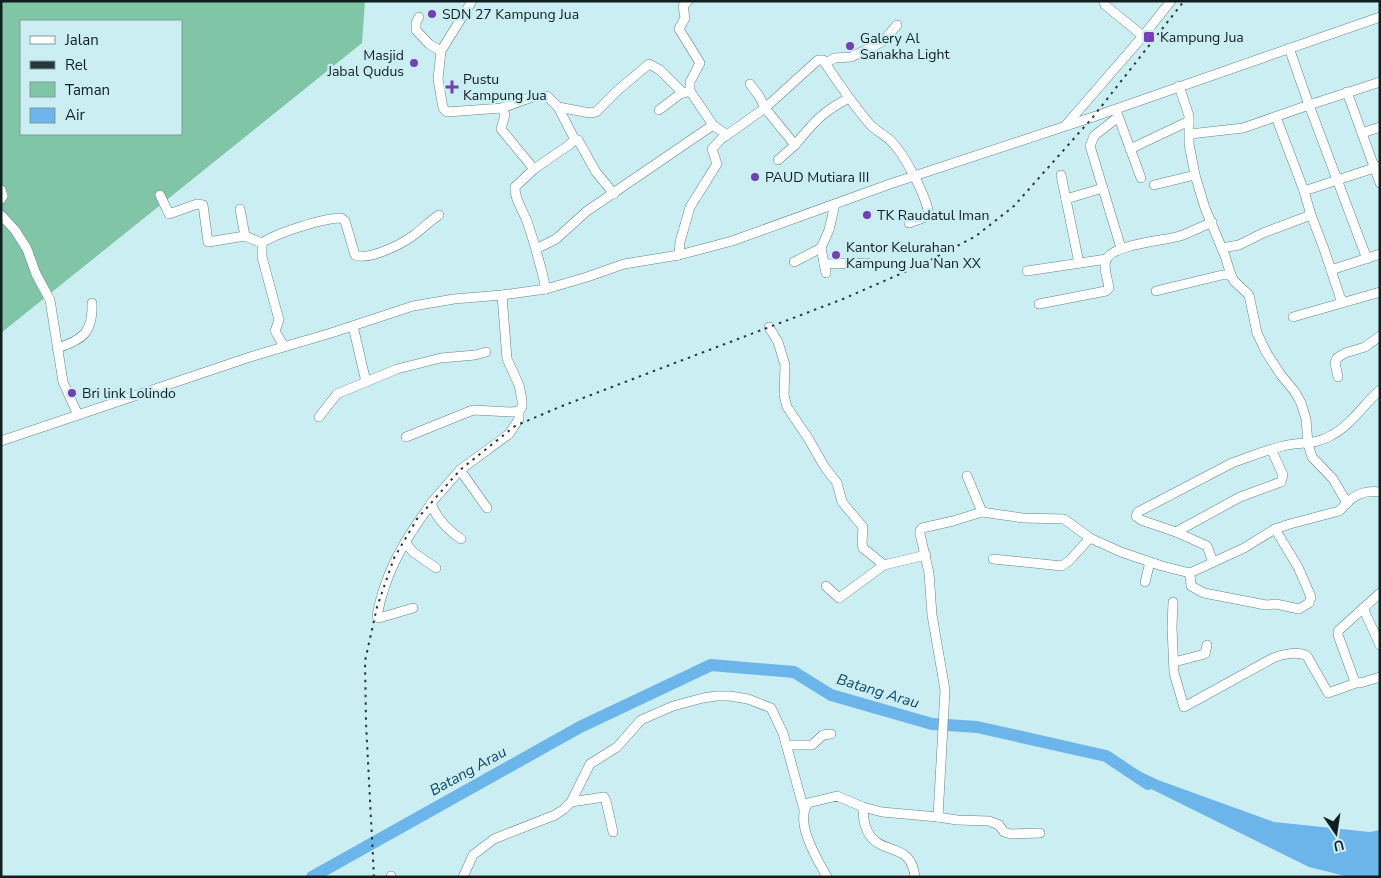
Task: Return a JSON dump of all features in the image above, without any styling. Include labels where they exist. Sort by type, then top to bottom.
[{"type":"street","points":[[472,1],[441,51],[438,78],[442,104],[445,110],[447,112],[502,108],[542,95],[550,97],[558,107],[574,138],[569,145],[534,169],[515,187],[536,249],[546,289]]},
{"type":"street","points":[[659,110],[686,92],[700,62],[679,29],[685,18],[683,6],[688,1]]},
{"type":"street","points":[[1104,1],[1105,5],[1143,36]]},
{"type":"street","points":[[1066,126],[1171,1]]},
{"type":"street","points":[[419,17],[416,23],[416,30],[429,44],[441,51]]},
{"type":"street","points":[[1,442],[284,346],[413,306],[454,299],[546,289],[624,264],[679,254],[732,241],[995,148],[1117,112],[1179,86],[1380,17]]},
{"type":"street","points":[[826,63],[835,58],[851,57],[884,41],[897,24]]},
{"type":"street","points":[[1289,48],[1367,259]]},
{"type":"street","points":[[679,254],[680,242],[690,206],[717,164],[712,149],[721,139],[765,108],[818,60],[822,59],[848,98],[875,130],[892,143],[923,193],[929,216],[909,223]]},
{"type":"street","points":[[558,107],[590,113],[596,112],[618,90],[650,64],[686,92],[712,125],[727,135]]},
{"type":"street","points":[[1190,134],[1228,131],[1380,82]]},
{"type":"street","points":[[750,84],[765,108],[795,145]]},
{"type":"street","points":[[1179,86],[1189,121],[1189,144],[1195,175],[1205,208],[1231,275],[1234,281],[1249,295],[1257,333],[1266,352],[1298,397],[1306,419],[1310,452],[1315,462],[1333,479],[1347,503]]},
{"type":"street","points":[[1347,92],[1377,167],[1380,183]]},
{"type":"street","points":[[778,160],[795,145],[816,119],[848,98]]},
{"type":"street","points":[[502,108],[504,115],[501,129],[534,169]]},
{"type":"street","points":[[1117,112],[1141,178]]},
{"type":"street","points":[[1117,112],[1094,136],[1091,141],[1090,151],[1120,248]]},
{"type":"street","points":[[1276,117],[1304,191],[1340,297],[1344,302]]},
{"type":"street","points":[[1130,149],[1189,121]]},
{"type":"street","points":[[536,249],[556,240],[587,211],[712,125]]},
{"type":"street","points":[[1362,133],[1380,127]]},
{"type":"street","points":[[573,140],[578,140],[596,172],[614,194]]},
{"type":"street","points":[[1304,191],[1377,167]]},
{"type":"street","points":[[1061,175],[1080,263]]},
{"type":"street","points":[[1154,185],[1195,175]]},
{"type":"street","points":[[1066,198],[1103,188]]},
{"type":"street","points":[[1,190],[3,196],[1,199]]},
{"type":"street","points":[[160,195],[169,214],[197,204],[202,205],[208,242],[245,236],[262,243]]},
{"type":"street","points":[[835,204],[829,230],[821,248],[825,268],[866,263]]},
{"type":"street","points":[[240,209],[245,236]]},
{"type":"street","points":[[1,215],[15,230],[27,249],[36,274],[49,296],[63,382],[78,415]]},
{"type":"street","points":[[284,346],[275,331],[279,320],[262,257],[260,247],[262,243],[281,233],[341,218],[344,221],[355,255],[361,257],[369,256],[408,239],[439,215]]},
{"type":"street","points":[[1222,248],[1239,245],[1263,232],[1292,224],[1311,215]]},
{"type":"street","points":[[1040,304],[1106,291],[1109,288],[1105,264],[1107,258],[1114,251],[1120,248],[1180,236],[1212,222]]},
{"type":"street","points":[[794,262],[821,248]]},
{"type":"street","points":[[1332,270],[1380,254]]},
{"type":"street","points":[[1027,271],[1107,258]]},
{"type":"street","points":[[1156,291],[1231,275]]},
{"type":"street","points":[[1293,317],[1380,292]]},
{"type":"street","points":[[414,608],[379,618],[377,616],[380,601],[396,557],[431,504],[460,470],[510,432],[519,419],[522,400],[519,385],[507,359],[502,295]]},
{"type":"street","points":[[57,348],[76,342],[83,336],[90,321],[92,303]]},
{"type":"street","points":[[352,326],[366,382]]},
{"type":"street","points":[[769,327],[778,342],[785,365],[784,395],[787,407],[836,483],[842,502],[863,526],[863,548],[884,565]]},
{"type":"street","points":[[1338,377],[1335,363],[1337,358],[1345,353],[1365,347],[1380,336]]},
{"type":"street","points":[[319,417],[337,394],[397,369],[418,363],[486,352]]},
{"type":"street","points":[[1212,562],[1207,546],[1176,532],[1141,520],[1136,514],[1223,467],[1271,449],[1286,445],[1308,444],[1333,435],[1380,390]]},
{"type":"street","points":[[406,436],[473,410],[519,411]]},
{"type":"street","points":[[1176,532],[1240,497],[1281,482],[1283,475],[1271,449]]},
{"type":"street","points":[[460,470],[487,508]]},
{"type":"street","points":[[967,476],[982,512]]},
{"type":"street","points":[[938,817],[945,690],[932,615],[929,573],[920,534],[922,528],[982,512],[1023,518],[1064,519],[1090,538],[1150,562],[1190,573],[1244,548],[1275,529],[1339,511],[1350,499],[1363,493],[1380,492]]},
{"type":"street","points":[[431,504],[450,531],[461,539]]},
{"type":"street","points":[[1190,573],[1191,586],[1204,592],[1266,605],[1276,604],[1299,609],[1309,603],[1311,597],[1303,578],[1275,529]]},
{"type":"street","points":[[993,559],[1062,566],[1090,538]]},
{"type":"street","points":[[405,542],[413,552],[436,568]]},
{"type":"street","points":[[826,586],[839,598],[884,565],[926,555]]},
{"type":"street","points":[[1145,582],[1150,562]]},
{"type":"street","points":[[1356,683],[1338,631],[1380,593]]},
{"type":"street","points":[[1173,602],[1172,627],[1176,684],[1184,707],[1281,655],[1301,653],[1307,656],[1328,693],[1380,677]]},
{"type":"street","points":[[1363,608],[1380,645]]},
{"type":"street","points":[[1174,662],[1205,654],[1207,645]]},
{"type":"street","points":[[463,877],[473,855],[484,845],[500,836],[554,815],[564,809],[571,802],[590,764],[617,747],[641,720],[663,710],[703,698],[730,696],[754,701],[771,708],[786,744],[804,810],[804,823],[810,844],[826,877]]},
{"type":"street","points":[[786,744],[812,746],[822,735],[831,734]]},
{"type":"street","points":[[804,810],[808,802],[837,796],[862,807],[909,815],[957,820],[989,820],[999,825],[1004,832],[1011,834],[1040,833]]},
{"type":"street","points":[[571,802],[604,797],[613,832]]},
{"type":"street","points":[[862,807],[864,822],[872,838],[900,852],[909,859],[913,866],[915,877]]},
{"type":"green space","points":[[1,1],[365,1],[362,43],[1,333]]},
{"type":"water","points":[[1137,770],[1158,780],[1274,822],[1370,832],[1380,830],[1380,877],[1349,877],[1309,867],[1133,780]]},
{"type":"waterway","name":"Batang Arau","points":[[312,877],[580,727],[711,665],[794,672],[831,695],[932,724],[977,727],[1106,756],[1148,784]]},
{"type":"railway","points":[[374,877],[366,723],[365,661],[377,607],[394,558],[417,519],[460,470],[515,426],[562,406],[843,299],[921,265],[976,236],[1014,206],[1093,117],[1184,1]]},
{"type":"place","name":"SDN 27 Kampung Jua","points":[[432,14]]},
{"type":"place","name":"Kampung Jua","points":[[1149,37]]},
{"type":"place","name":"Galery Al Sanakha Light","points":[[850,46]]},
{"type":"place","name":"Masjid Jabal Qudus","points":[[414,63]]},
{"type":"place","name":"Pustu Kampung Jua","points":[[452,87]]},
{"type":"place","name":"PAUD Mutiara III","points":[[755,177]]},
{"type":"place","name":"TK Raudatul Iman","points":[[867,215]]},
{"type":"place","name":"Kantor Kelurahan Kampung Jua Nan XX","points":[[836,255]]},
{"type":"place","name":"Bri link Lolindo","points":[[72,393]]}]
